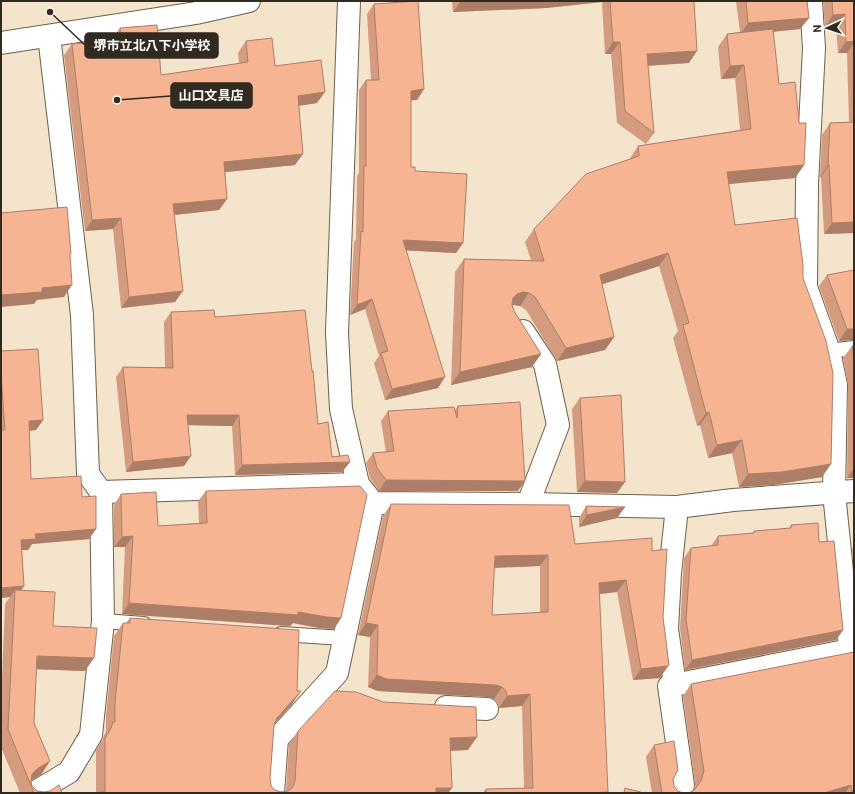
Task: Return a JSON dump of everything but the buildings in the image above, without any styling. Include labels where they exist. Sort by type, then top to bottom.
[{"type":"street","points":[[1,42],[50,36],[196,13],[250,1]]},
{"type":"street","points":[[349,1],[337,333],[341,409],[358,484],[373,503]]},
{"type":"street","points":[[677,793],[683,785],[668,686],[852,650],[844,492],[836,385],[829,351],[806,287],[807,184],[814,48],[811,1]]},
{"type":"street","points":[[34,793],[69,772],[91,734],[103,621],[101,492],[88,474],[82,315],[50,36]]},
{"type":"street","points":[[514,317],[545,364],[558,425],[528,504]]},
{"type":"street","points":[[101,492],[358,484]]},
{"type":"street","points":[[373,503],[677,507],[733,500],[844,492]]},
{"type":"street","points":[[273,793],[277,740],[337,673],[373,503]]},
{"type":"street","points":[[675,685],[667,629],[670,573],[677,507]]},
{"type":"street","points":[[327,683],[347,692]]},
{"type":"street","points":[[427,706],[487,709]]},
{"type":"lane","points":[[829,351],[854,348]]},
{"type":"lane","points":[[103,621],[157,625]]},
{"type":"lane","points":[[266,633],[344,638]]},
{"type":"place","name":"堺市立北八下小学校","points":[[50,12]]},
{"type":"place","name":"山口文具店","points":[[117,100]]}]
